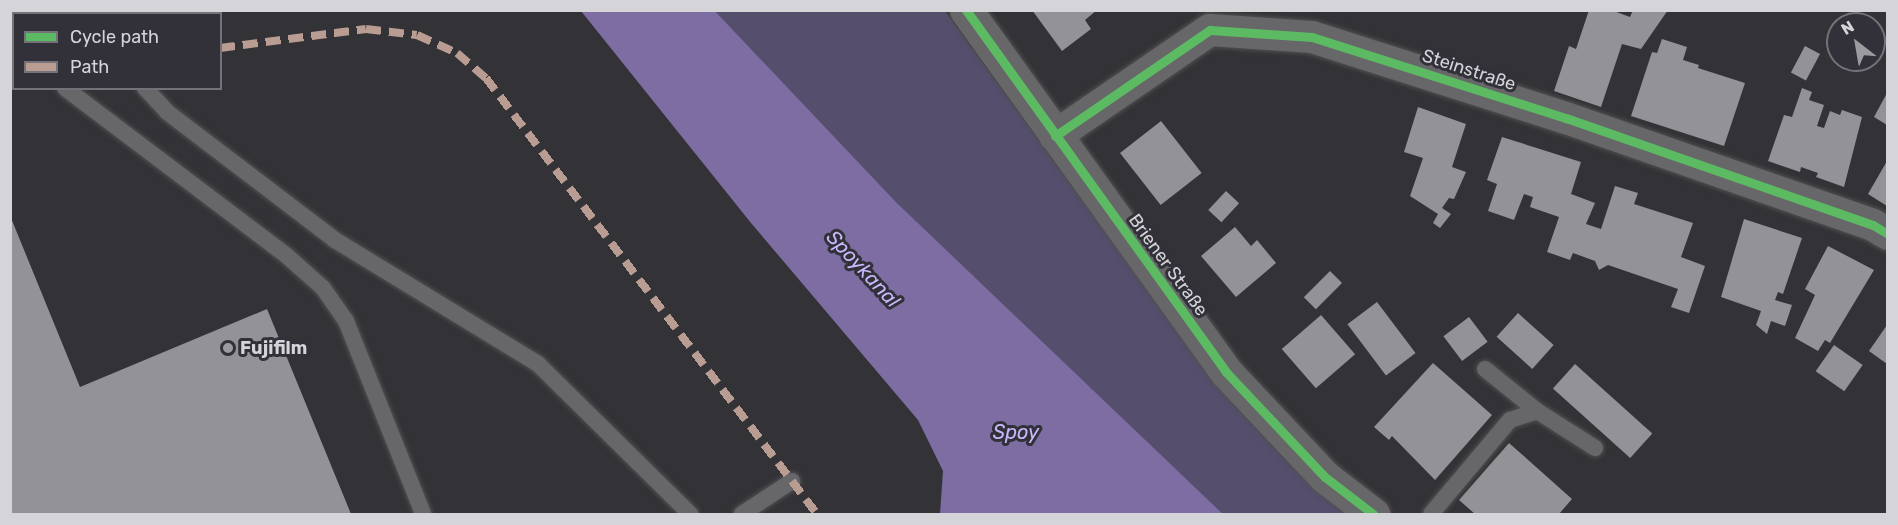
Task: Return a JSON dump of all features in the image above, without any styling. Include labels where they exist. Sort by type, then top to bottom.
[{"type":"street","name":"Briener Straße","points":[[966,10],[1226,372],[1325,477],[1373,514]]},
{"type":"street","name":"Steinstraße","points":[[1055,136],[1210,30],[1312,37],[1599,130],[1873,225],[1887,234]]},
{"type":"lane","points":[[68,90],[287,256],[323,288],[346,321],[423,514]]},
{"type":"lane","points":[[147,90],[168,112],[335,240],[538,364],[690,514]]},
{"type":"lane","points":[[1485,369],[1536,411],[1595,448]]},
{"type":"lane","points":[[1431,514],[1510,420],[1536,411]]},
{"type":"lane","points":[[742,514],[792,480]]},
{"type":"shaded area","points":[[715,11],[945,11],[1071,185],[1213,372],[1302,475],[1345,514],[1223,514],[896,202]]},
{"type":"water","name":"Spoy","points":[[581,11],[715,11],[896,202],[1223,514],[940,514],[943,471],[918,420],[751,223]]},
{"type":"building","points":[[1032,10],[1097,10],[1085,20],[1091,29],[1062,51]]},
{"type":"building","points":[[1589,10],[1611,10],[1630,17],[1633,10],[1668,10],[1641,49],[1622,44],[1601,107],[1554,91],[1569,46],[1576,49]]},
{"type":"building","points":[[1662,39],[1687,47],[1683,60],[1699,65],[1698,68],[1745,83],[1724,146],[1631,116],[1652,52],[1657,53]]},
{"type":"building","points":[[1805,46],[1820,54],[1806,80],[1791,72]]},
{"type":"building","points":[[1802,88],[1812,92],[1809,100],[1824,105],[1817,126],[1824,128],[1830,111],[1840,115],[1842,110],[1862,117],[1844,187],[1816,177],[1818,173],[1801,167],[1800,172],[1768,161],[1784,115],[1792,117]]},
{"type":"building","points":[[1887,93],[1887,125],[1874,117]]},
{"type":"building","points":[[1418,107],[1466,124],[1452,167],[1466,172],[1454,199],[1449,198],[1442,208],[1451,214],[1440,228],[1433,223],[1438,214],[1410,196],[1423,158],[1404,152]]},
{"type":"building","points":[[1161,121],[1202,173],[1161,205],[1120,153]]},
{"type":"building","points":[[1502,137],[1581,162],[1571,194],[1595,203],[1586,224],[1601,229],[1615,186],[1638,193],[1634,204],[1693,223],[1681,257],[1705,266],[1689,313],[1671,307],[1678,289],[1608,265],[1599,270],[1595,261],[1573,253],[1570,260],[1547,252],[1559,217],[1530,207],[1533,197],[1524,194],[1514,220],[1488,211],[1497,184],[1487,180]]},
{"type":"building","points":[[1887,161],[1887,206],[1868,194]]},
{"type":"building","points":[[1226,191],[1239,203],[1221,222],[1208,210]]},
{"type":"building","name":"Fujifilm","points":[[11,218],[80,387],[267,309],[351,514],[10,514]]},
{"type":"building","points":[[1744,219],[1802,238],[1783,294],[1778,292],[1775,300],[1792,305],[1785,326],[1771,321],[1767,334],[1756,325],[1761,311],[1721,297]]},
{"type":"building","points":[[1235,227],[1251,246],[1257,240],[1276,263],[1236,297],[1201,256]]},
{"type":"building","points":[[1828,246],[1874,270],[1830,343],[1825,340],[1818,351],[1795,338],[1815,295],[1805,289]]},
{"type":"building","points":[[1330,271],[1342,283],[1316,309],[1304,297]]},
{"type":"building","points":[[1377,302],[1416,353],[1386,375],[1347,324]]},
{"type":"building","points":[[1518,313],[1554,345],[1532,369],[1497,337]]},
{"type":"building","points":[[1321,315],[1355,354],[1316,388],[1282,349]]},
{"type":"building","points":[[1469,317],[1488,342],[1462,361],[1443,336]]},
{"type":"building","points":[[1887,325],[1887,364],[1869,351]]},
{"type":"building","points":[[1834,345],[1863,365],[1844,391],[1816,371]]},
{"type":"building","points":[[1433,363],[1492,415],[1435,480],[1392,436],[1389,440],[1374,427]]},
{"type":"building","points":[[1575,364],[1652,434],[1630,458],[1553,389]]},
{"type":"building","points":[[1509,443],[1572,499],[1559,514],[1475,514],[1459,500]]},
{"type":"marked path","points":[[222,48],[366,29],[417,35],[457,53],[486,78],[817,514]]},
{"type":"cycle path","points":[[966,10],[1226,372],[1325,477],[1373,514]]},
{"type":"cycle path","points":[[1055,136],[1210,30],[1312,37],[1566,118],[1873,225],[1888,234]]},
{"type":"place","name":"Fujifilm","points":[[228,348]]},
{"type":"water label","name":"Spoykanal","points":[[863,269]]}]
